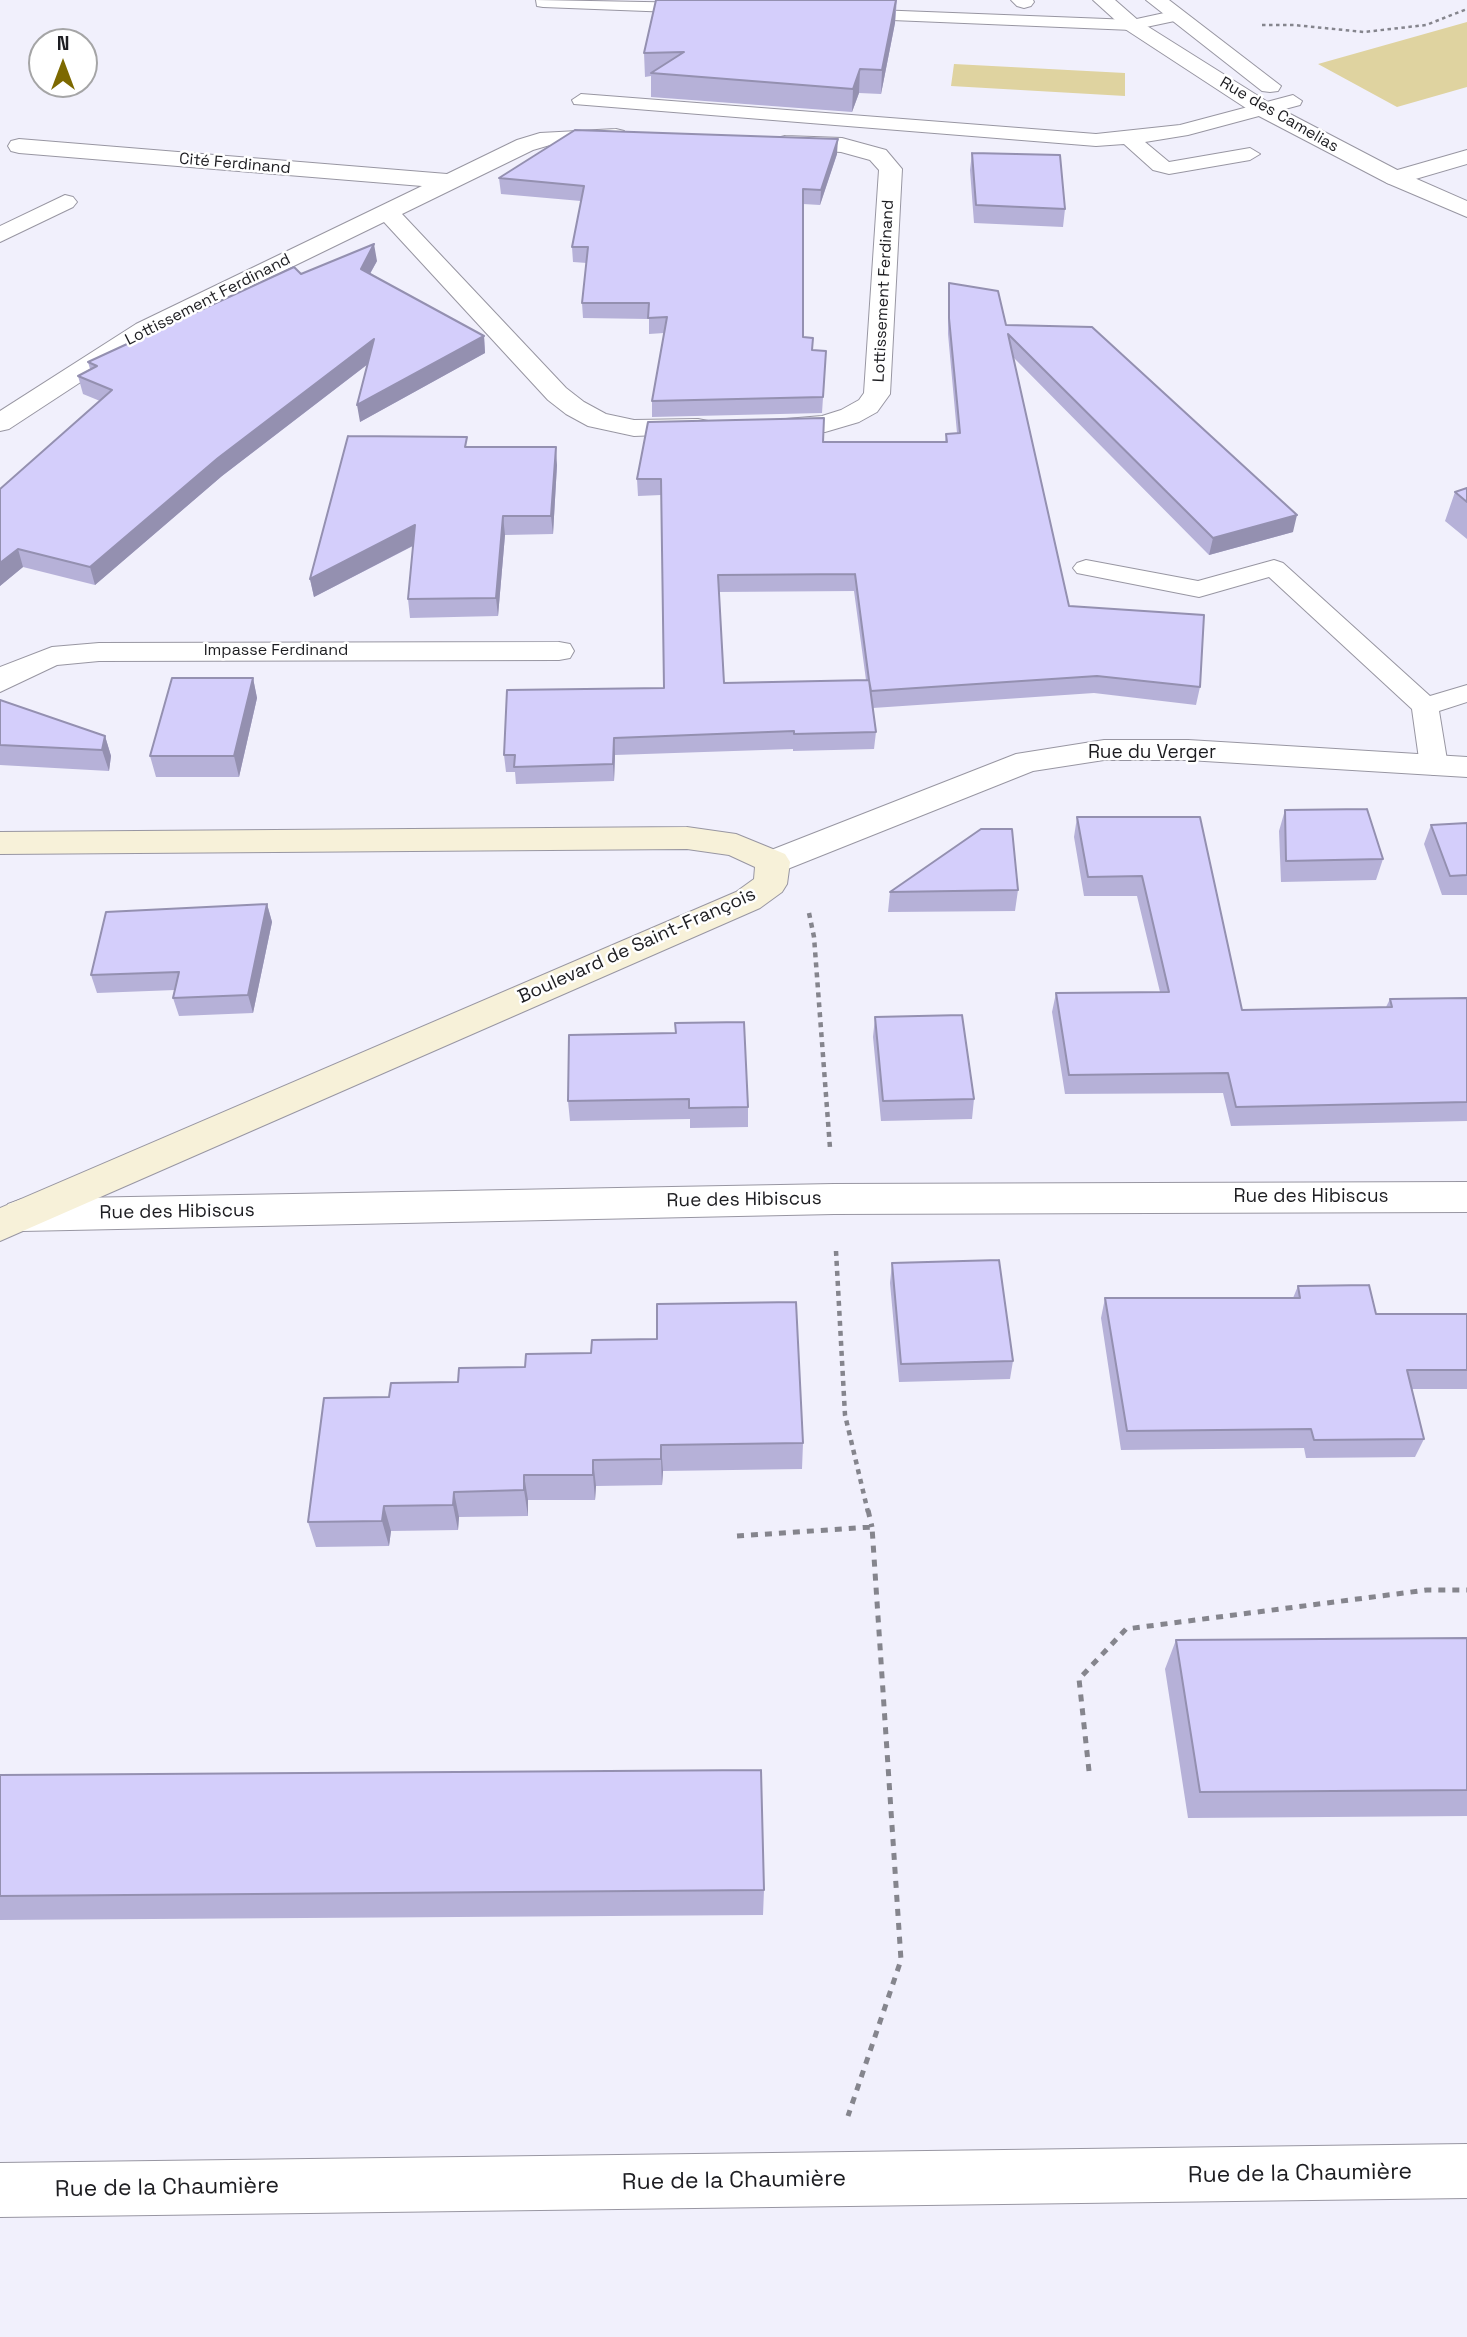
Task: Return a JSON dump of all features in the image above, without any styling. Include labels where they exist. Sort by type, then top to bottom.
[{"type":"main road","points":[[0,843],[687,838],[736,845],[773,862]]},
{"type":"main road","name":"Boulevard de Saint-François","points":[[11,1220],[748,901],[770,884],[773,862]]},
{"type":"street","name":"Rue des Camelias","points":[[1103,0],[1132,25],[1263,109],[1395,178],[1467,210]]},
{"type":"street","name":"Rue des Camelias","points":[[1156,0],[1259,79],[1293,101],[1467,189]]},
{"type":"street","name":"Lottissement Ferdinand","points":[[0,423],[145,329],[525,145],[548,138],[583,135],[637,137]]},
{"type":"street","name":"Lottissement Ferdinand","points":[[387,212],[557,394],[597,420],[634,428],[825,424],[850,416],[868,406],[877,394],[891,169],[878,155],[842,145],[760,142]]},
{"type":"street","name":"Cité Ferdinand","points":[[19,146],[451,181]]},
{"type":"street","points":[[1395,178],[1467,157]]},
{"type":"street","points":[[0,235],[65,202]]},
{"type":"street","name":"Impasse Ferdinand","points":[[0,682],[12,673],[52,656],[99,652],[559,650]]},
{"type":"street","name":"Rue du Verger","points":[[773,862],[1027,761],[1104,750],[1188,750],[1467,767]]},
{"type":"street","name":"Rue des Hibiscus","points":[[11,1220],[834,1199],[1467,1197]]},
{"type":"street","name":"Rue de la Chaumière","points":[[0,2190],[1467,2171]]},
{"type":"lane","points":[[543,2],[721,9]]},
{"type":"lane","points":[[830,13],[1132,25],[1178,15]]},
{"type":"lane","points":[[581,100],[1096,140],[1181,131],[1293,101]]},
{"type":"lane","points":[[1129,138],[1160,166],[1170,168],[1250,155]]},
{"type":"lane","points":[[1086,568],[1199,589],[1274,568],[1425,706],[1434,766]]},
{"type":"lane","points":[[1425,706],[1467,694]]},
{"type":"path","points":[[1178,15],[1214,31],[1294,25],[1364,32],[1426,25],[1467,9]]},
{"type":"path","points":[[737,1536],[872,1527],[901,1960],[826,2180]]},
{"type":"path","points":[[1089,1771],[1079,1679],[1126,1629],[1427,1590],[1467,1590]]},
{"type":"shaded area","points":[[1467,22],[1467,87],[1397,107],[1318,64]]},
{"type":"shaded area","points":[[954,64],[1125,73],[1125,96],[951,86]]},
{"type":"building","points":[[656,0],[896,0],[882,70],[860,69],[853,89],[651,73],[684,52],[644,53]]},
{"type":"building","points":[[575,130],[838,139],[821,190],[803,189],[803,337],[813,338],[812,350],[826,351],[823,397],[652,401],[667,317],[648,318],[649,303],[582,303],[588,247],[572,247],[584,186],[499,178]]},
{"type":"building","points":[[972,153],[1060,155],[1065,209],[976,205]]},
{"type":"building","points":[[374,244],[361,269],[484,336],[357,405],[374,339],[218,458],[90,567],[18,549],[0,563],[0,489],[112,390],[78,376],[97,366],[88,362],[294,267],[301,274]]},
{"type":"building","points":[[949,283],[998,291],[1006,325],[1092,327],[1297,515],[1213,538],[1008,334],[1069,606],[1204,615],[1200,687],[1097,676],[871,691],[869,680],[876,732],[794,734],[794,731],[614,738],[613,764],[514,767],[515,755],[504,755],[507,690],[664,688],[661,479],[637,479],[648,422],[824,418],[823,442],[947,442],[946,434],[960,433],[949,318]],"holes":[[[855,574],[869,680],[724,683],[718,575]]]},
{"type":"building","points":[[348,436],[467,437],[465,447],[556,447],[551,516],[503,516],[496,598],[408,599],[415,525],[310,579]]},
{"type":"building","points":[[1467,488],[1467,502],[1455,492]]},
{"type":"building","points":[[172,678],[253,678],[234,756],[150,756]]},
{"type":"building","points":[[0,700],[105,736],[102,750],[0,745]]},
{"type":"building","points":[[1367,809],[1383,859],[1286,861],[1285,810]]},
{"type":"building","points":[[1077,817],[1200,817],[1242,1010],[1392,1007],[1390,999],[1467,998],[1467,1102],[1236,1107],[1228,1073],[1069,1075],[1056,993],[1169,992],[1142,876],[1088,877]]},
{"type":"building","points":[[1467,823],[1467,875],[1450,876],[1431,825]]},
{"type":"building","points":[[981,829],[1012,829],[1018,890],[890,892]]},
{"type":"building","points":[[267,904],[248,995],[173,998],[179,972],[91,975],[106,912]]},
{"type":"building","points":[[962,1015],[974,1099],[883,1101],[875,1017]]},
{"type":"building","points":[[744,1022],[748,1107],[689,1108],[689,1099],[568,1101],[569,1035],[676,1033],[675,1023]]},
{"type":"building","points":[[999,1260],[1013,1361],[901,1364],[892,1263]]},
{"type":"building","points":[[1369,1285],[1376,1314],[1467,1314],[1467,1370],[1407,1370],[1424,1439],[1314,1440],[1311,1429],[1127,1431],[1105,1298],[1300,1298],[1298,1286]]},
{"type":"building","points":[[796,1302],[803,1443],[661,1445],[661,1459],[593,1460],[593,1475],[524,1475],[524,1490],[454,1492],[453,1505],[384,1506],[382,1521],[308,1522],[324,1398],[389,1397],[391,1383],[458,1382],[459,1368],[525,1367],[526,1354],[591,1353],[592,1340],[657,1339],[657,1304]]},
{"type":"building","points":[[1467,1638],[1467,1790],[1200,1792],[1176,1640]]},
{"type":"building","points":[[761,1770],[764,1890],[0,1896],[0,1775]]}]
